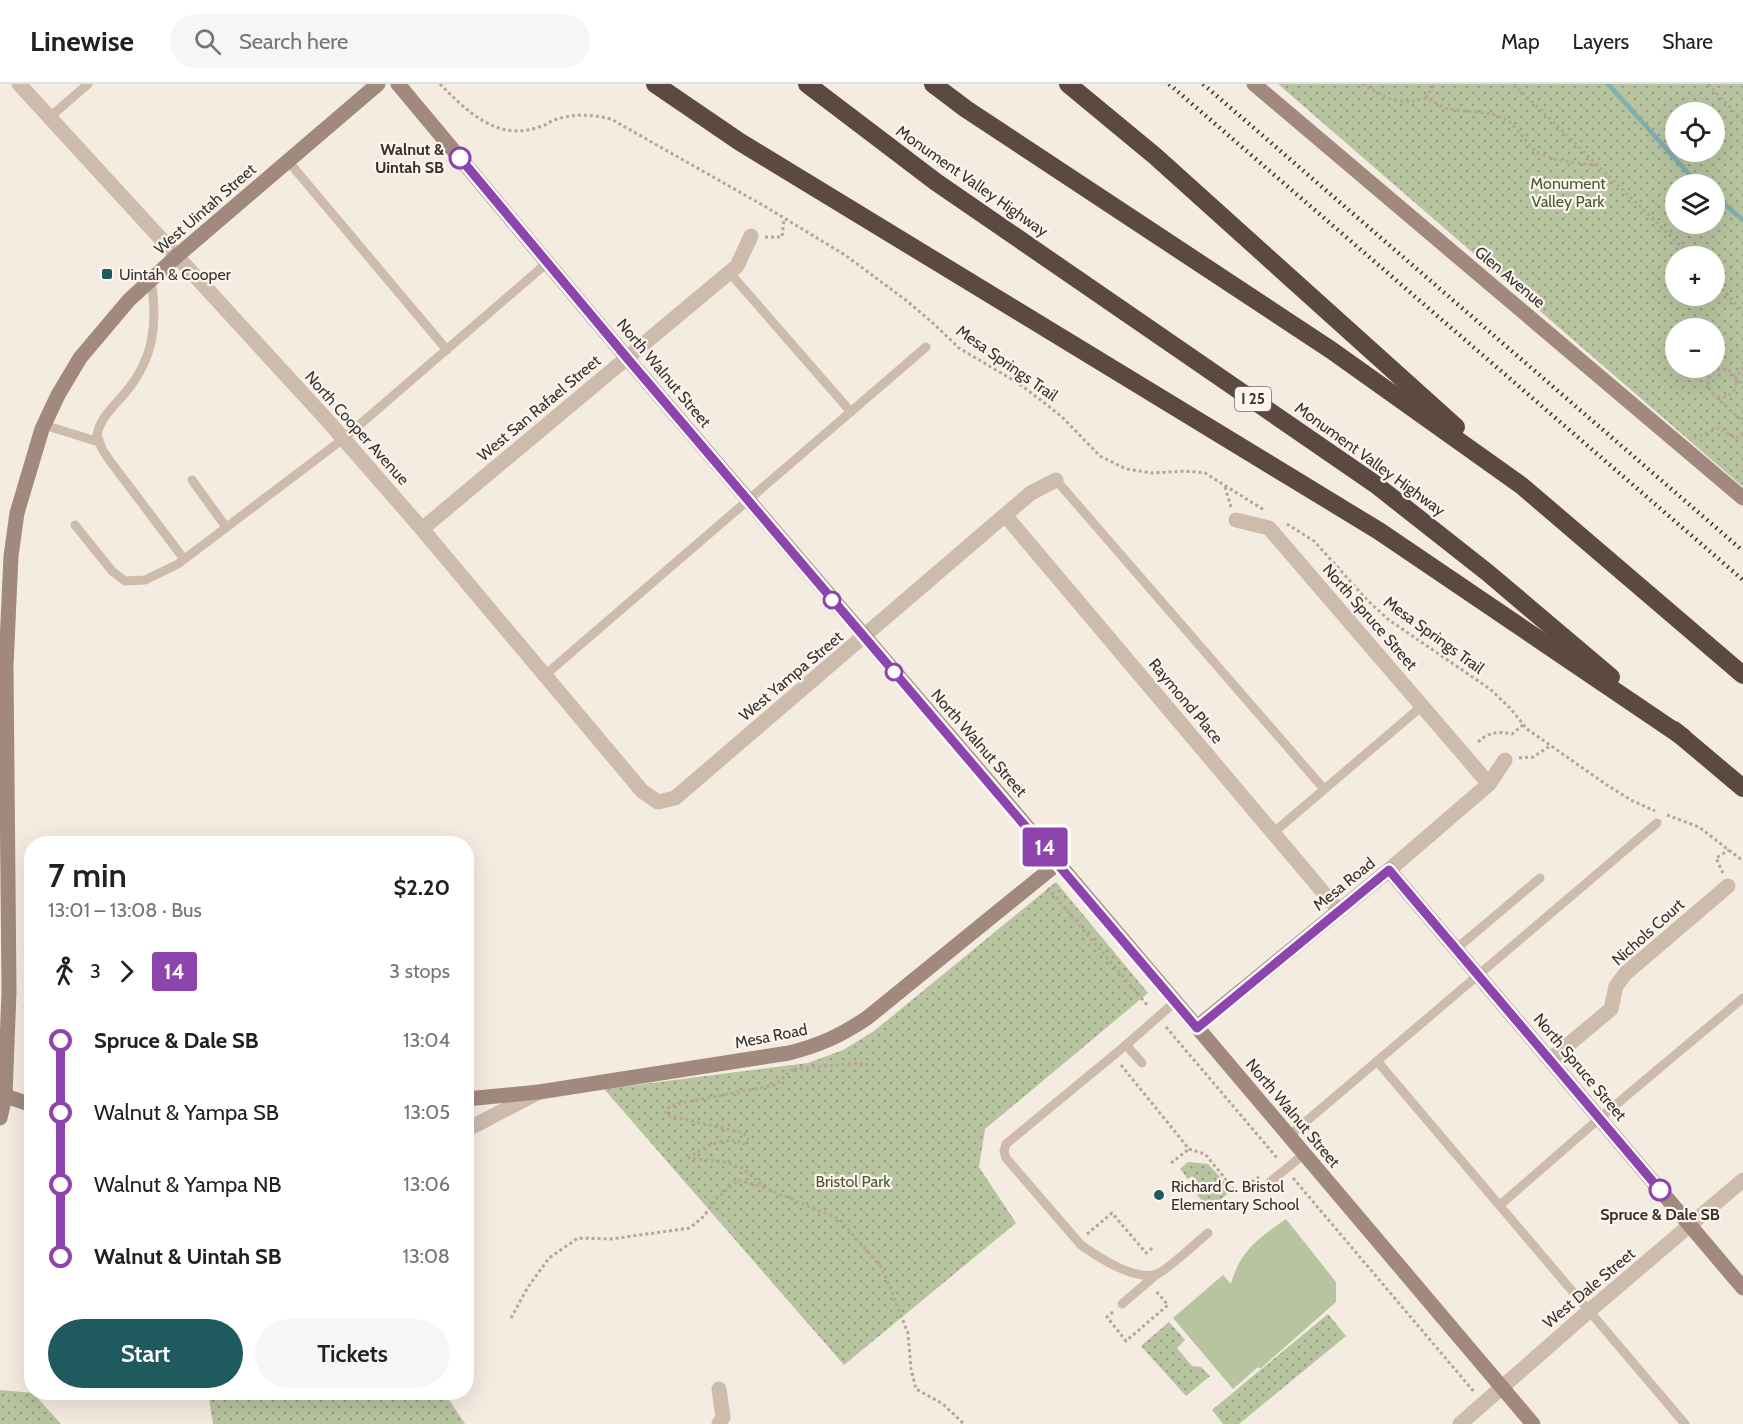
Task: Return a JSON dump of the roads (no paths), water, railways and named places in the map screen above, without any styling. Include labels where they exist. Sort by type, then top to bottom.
[{"type":"highway","points":[[655,84],[750,149],[1379,531],[1683,737]]},
{"type":"highway","name":"Monument Valley Highway","points":[[807,84],[936,182],[1375,484],[1488,573],[1743,788]]},
{"type":"highway","points":[[933,84],[966,109],[1331,350],[1522,486]]},
{"type":"highway","points":[[1068,84],[1155,156],[1522,486],[1743,675]]},
{"type":"main road","name":"West Uintah Street","points":[[0,1118],[9,992],[6,666],[11,556],[17,513],[44,425],[58,395],[80,358],[129,300],[378,84]]},
{"type":"main road","name":"North Walnut Street","points":[[398,84],[627,358],[1533,1424]]},
{"type":"main road","name":"Glen Avenue","points":[[1254,84],[1743,498]]},
{"type":"main road","name":"Mesa Road","points":[[474,1098],[539,1092],[789,1053],[819,1045],[843,1034],[867,1018],[1058,863]]},
{"type":"main road","name":"Mesa Road","points":[[1197,1028],[1389,870]]},
{"type":"main road","name":"North Spruce Street","points":[[1389,870],[1743,1288]]},
{"type":"main road","points":[[2,1095],[24,1102]]},
{"type":"street","name":"North Cooper Avenue","points":[[19,84],[344,439],[642,791],[658,802]]},
{"type":"street","name":"West San Rafael Street","points":[[422,529],[737,266],[751,236]]},
{"type":"street","name":"West Yampa Street","points":[[658,802],[675,798],[1031,493],[1056,480]]},
{"type":"street","name":"Raymond Place","points":[[1005,515],[1339,911]]},
{"type":"street","name":"North Spruce Street","points":[[1236,520],[1269,528],[1489,784]]},
{"type":"street","name":"Mesa Road","points":[[1389,870],[1489,784],[1505,760]]},
{"type":"street","name":"Nichols Court","points":[[1550,1060],[1611,1009],[1616,986],[1626,973],[1728,886]]},
{"type":"street","points":[[474,1126],[539,1092]]},
{"type":"street","name":"West Dale Street","points":[[1460,1424],[1743,1180]]},
{"type":"street","points":[[718,1389],[723,1417],[719,1424]]},
{"type":"lane","points":[[50,117],[88,84]]},
{"type":"lane","points":[[288,161],[447,350]]},
{"type":"lane","points":[[75,525],[112,571],[125,581],[145,580],[184,559],[344,439],[547,263]]},
{"type":"lane","points":[[729,272],[852,412]]},
{"type":"lane","points":[[152,280],[154,305],[151,348],[134,383],[104,418],[97,435],[110,461],[184,559]]},
{"type":"lane","points":[[545,675],[926,347]]},
{"type":"lane","points":[[44,425],[99,442]]},
{"type":"lane","points":[[192,480],[226,527]]},
{"type":"lane","points":[[1056,480],[1324,789]]},
{"type":"lane","points":[[1273,833],[1422,706]]},
{"type":"lane","points":[[1289,1136],[1657,823]]},
{"type":"lane","points":[[1456,949],[1540,878]]},
{"type":"lane","points":[[1500,1205],[1599,1118],[1743,998]]},
{"type":"lane","points":[[1157,1274],[1142,1275],[1126,1271],[1095,1256],[1080,1245],[1006,1158],[1004,1151],[1006,1144],[1012,1138],[1175,1002]]},
{"type":"lane","points":[[1126,1045],[1142,1063]]},
{"type":"lane","points":[[1377,1061],[1685,1424]]},
{"type":"lane","points":[[1270,1182],[1304,1154]]},
{"type":"lane","points":[[1122,1304],[1208,1233]]},
{"type":"waterway","points":[[1608,84],[1689,174]]},
{"type":"waterway","points":[[1725,204],[1743,220]]},
{"type":"railway","points":[[1169,84],[1743,580]]},
{"type":"railway","points":[[1203,84],[1743,551]]},
{"type":"place","name":"Walnut & Uintah SB","points":[[460,158]]},
{"type":"place","name":"Uintah & Cooper","points":[[107,274]]},
{"type":"place","name":"Spruce & Dale SB","points":[[1660,1190]]},
{"type":"place","name":"Richard C. Bristol Elementary School","points":[[1159,1195]]},
{"type":"park label","name":"Monument Valley Park","points":[[1568,192]]},
{"type":"park label","name":"Bristol Park","points":[[853,1181]]}]
